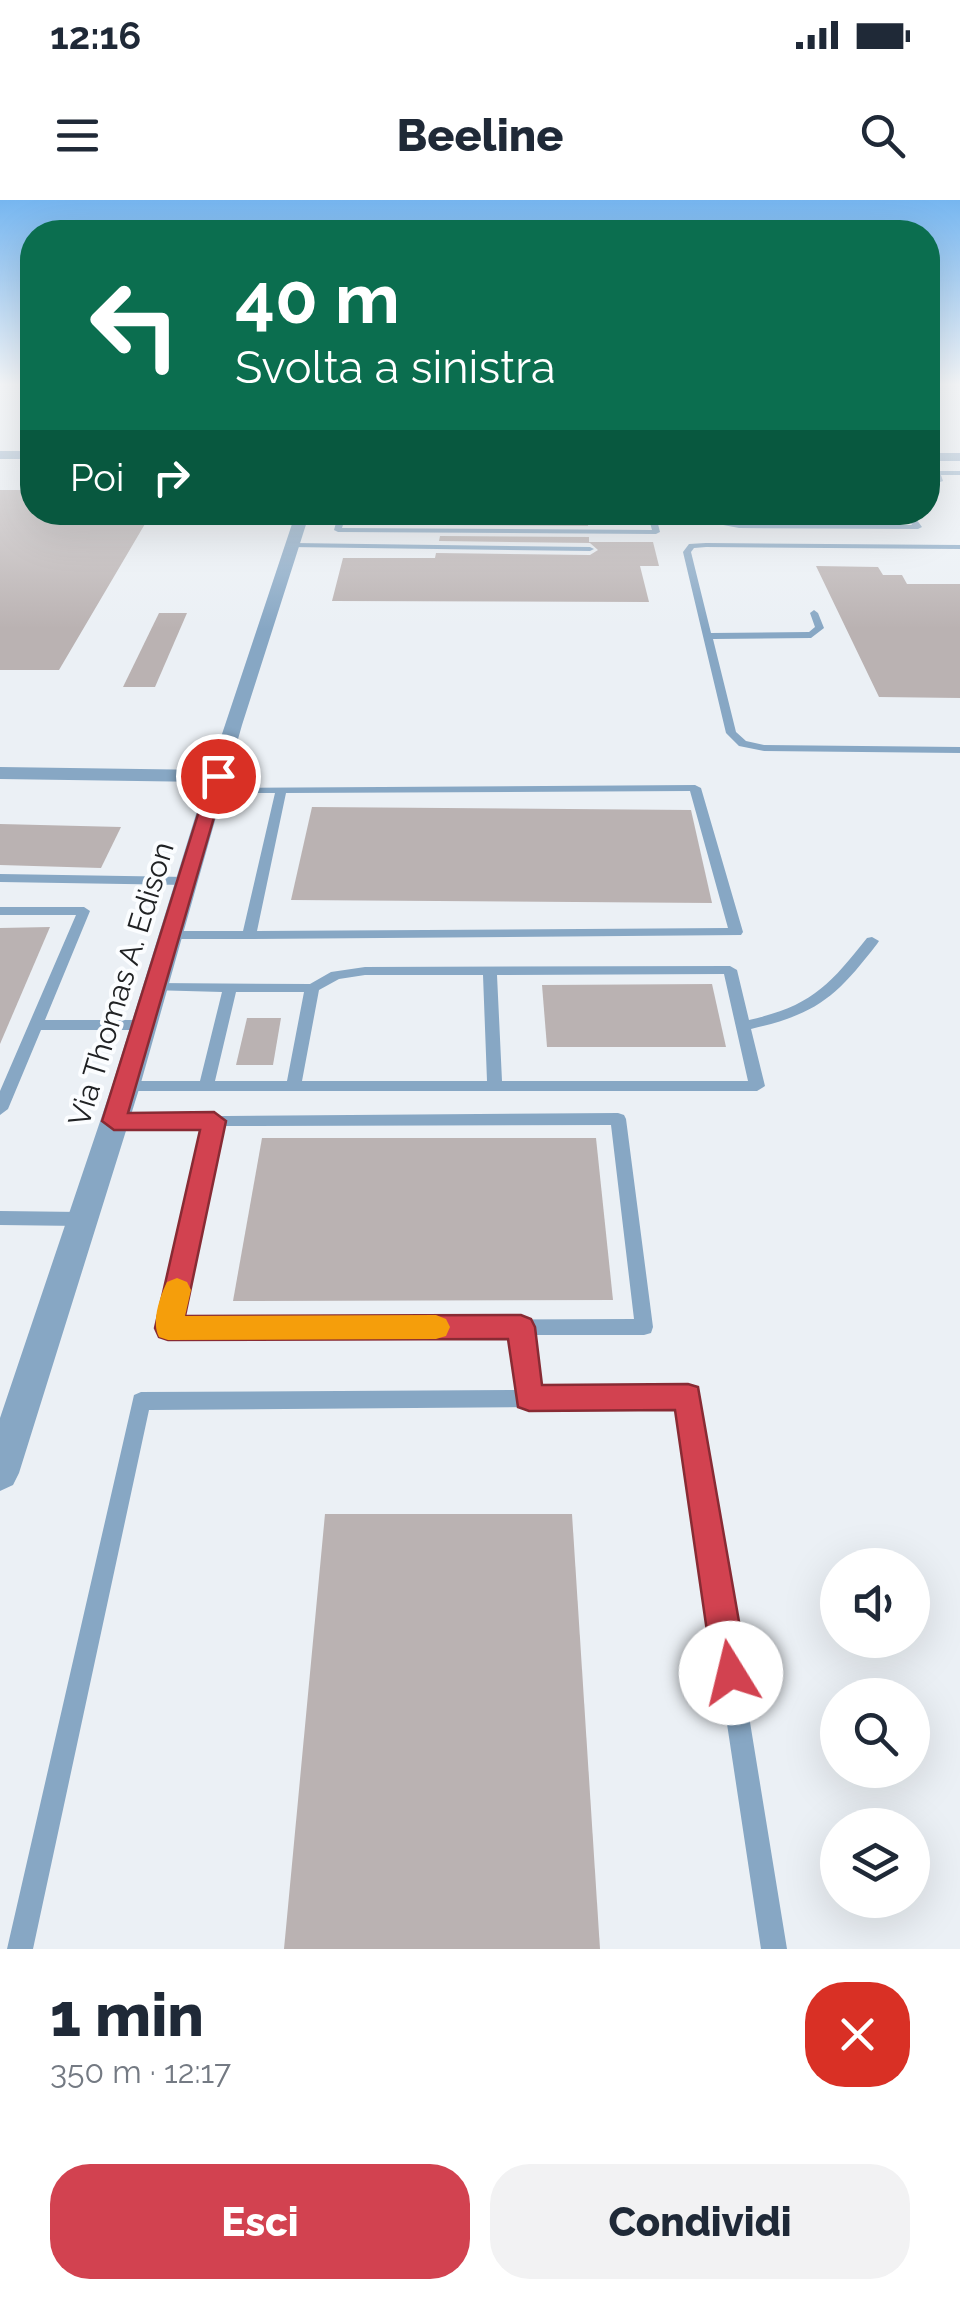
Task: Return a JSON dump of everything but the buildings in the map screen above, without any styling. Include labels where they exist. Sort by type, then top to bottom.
[{"type":"street","name":"Via Thomas A. Edison","points":[[0,1473],[126,1086],[216,783],[299,525]]},
{"type":"street","points":[[0,773],[216,783]]},
{"type":"lane","points":[[339,525],[338,530],[656,532],[654,525]]},
{"type":"lane","points":[[397,530],[398,525]]},
{"type":"lane","points":[[736,525],[917,525]]},
{"type":"lane","points":[[294,545],[590,549]]},
{"type":"lane","points":[[960,547],[692,546],[686,552],[731,732],[743,744],[764,748],[960,750]]},
{"type":"lane","points":[[707,636],[811,635],[820,628],[814,613]]},
{"type":"lane","points":[[171,935],[736,932],[696,788],[281,790],[216,783]]},
{"type":"lane","points":[[250,935],[281,790]]},
{"type":"lane","points":[[0,878],[187,881]]},
{"type":"lane","points":[[0,911],[84,912],[0,1109]]},
{"type":"lane","points":[[743,1026],[794,1014],[820,1002],[872,941]]},
{"type":"lane","points":[[490,970],[495,1084]]},
{"type":"lane","points":[[126,1086],[757,1086],[730,970],[350,972],[312,988],[155,986]]},
{"type":"lane","points":[[207,1084],[230,987]]},
{"type":"lane","points":[[294,1084],[312,988]]},
{"type":"lane","points":[[36,1025],[144,1025]]},
{"type":"lane","points":[[114,1121],[618,1119],[644,1327],[168,1328],[214,1121]]},
{"type":"lane","points":[[0,1218],[82,1220]]},
{"type":"lane","points":[[521,1327],[529,1398]]},
{"type":"lane","points":[[20,1949],[142,1401],[688,1397],[774,1949]]},
{"type":"slow traffic","points":[[177,1290],[168,1328],[436,1327]]},
{"type":"route","points":[[218,776],[114,1121],[214,1121],[168,1328],[521,1327],[529,1398],[688,1397],[731,1673]]}]
